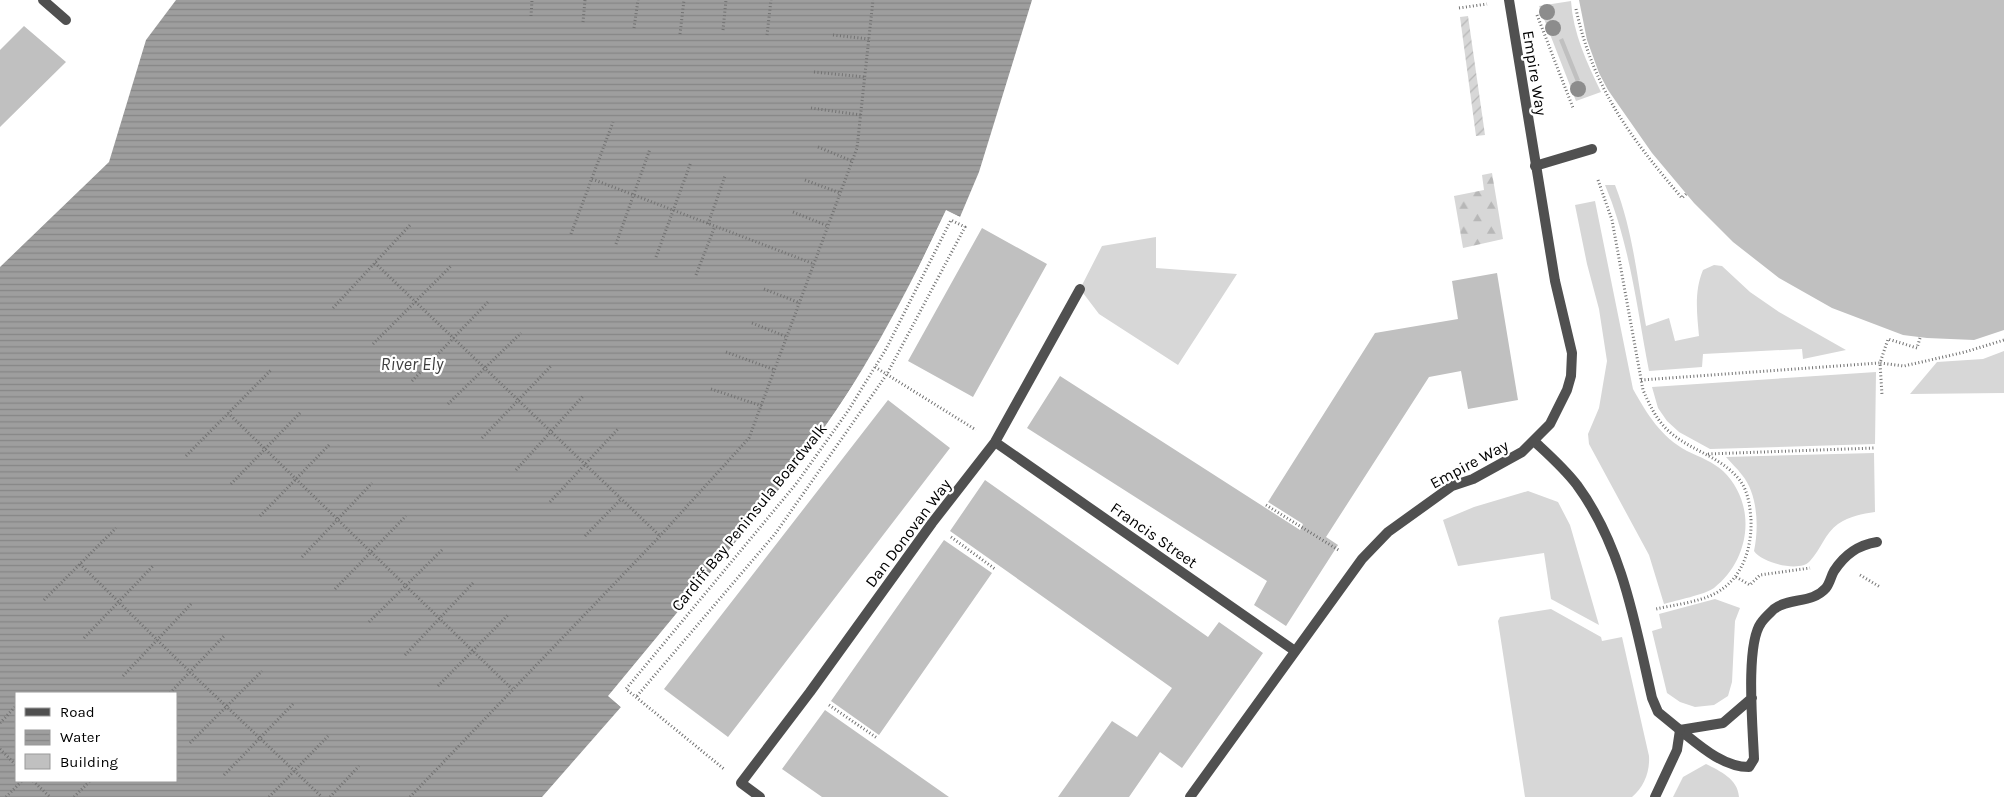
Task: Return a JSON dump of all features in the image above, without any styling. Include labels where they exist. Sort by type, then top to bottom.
[{"type":"street","points":[[42,0],[66,20]]},
{"type":"street","name":"Empire Way","points":[[1190,797],[1358,563],[1388,532],[1452,486],[1509,460],[1534,441],[1550,424],[1567,390],[1571,376],[1572,353],[1555,280],[1509,0]]},
{"type":"street","points":[[1535,166],[1592,149]]},
{"type":"street","name":"Dan Donovan Way","points":[[741,783],[810,692],[932,523],[996,442],[1080,289]]},
{"type":"street","points":[[1534,441],[1565,470],[1578,486],[1607,539],[1622,572],[1652,698],[1658,712],[1706,751],[1738,767],[1749,767],[1754,759],[1753,652],[1760,624],[1775,609],[1788,602],[1809,599],[1826,588],[1835,570],[1849,553],[1863,544],[1877,542]]},
{"type":"street","name":"Francis Street","points":[[996,442],[1295,651]]},
{"type":"street","points":[[1680,730],[1722,724],[1752,698]]},
{"type":"street","points":[[1655,797],[1674,758],[1680,730]]},
{"type":"street","points":[[741,783],[760,797]]},
{"type":"path","points":[[531,16],[532,0]]},
{"type":"path","points":[[583,22],[585,0]]},
{"type":"path","points":[[634,28],[638,0]]},
{"type":"path","points":[[680,34],[684,0]]},
{"type":"path","points":[[722,30],[726,0]]},
{"type":"path","points":[[767,35],[771,0]]},
{"type":"path","points":[[410,797],[660,536],[749,438],[856,148],[873,0]]},
{"type":"path","points":[[1459,8],[1490,3]]},
{"type":"path","points":[[1534,9],[1573,108]]},
{"type":"path","points":[[1576,9],[1582,38],[1604,92],[1658,170],[1682,198],[1686,194]]},
{"type":"path","points":[[833,34],[869,39]]},
{"type":"path","points":[[814,72],[865,77]]},
{"type":"path","points":[[811,108],[861,115]]},
{"type":"path","points":[[571,234],[613,122]]},
{"type":"path","points":[[818,147],[852,161]]},
{"type":"path","points":[[616,244],[650,149]]},
{"type":"path","points":[[656,257],[691,162]]},
{"type":"path","points":[[708,224],[725,176]]},
{"type":"path","points":[[592,179],[814,264]]},
{"type":"path","points":[[805,180],[840,193]]},
{"type":"path","points":[[1598,180],[1612,220],[1642,390],[1655,415],[1666,428],[1672,434],[1708,454],[1740,479],[1750,502],[1751,534],[1748,553],[1736,577],[1714,594],[1654,610]]},
{"type":"path","points":[[793,212],[828,226]]},
{"type":"path","name":"Cardiff Bay Peninsula Boardwalk","points":[[638,696],[626,689],[796,484],[848,411],[918,290],[951,220],[965,227],[887,374]]},
{"type":"path","points":[[333,308],[411,224]]},
{"type":"path","points":[[696,275],[715,226]]},
{"type":"path","points":[[376,263],[660,536]]},
{"type":"path","points":[[373,344],[451,266]]},
{"type":"path","points":[[764,289],[800,303]]},
{"type":"path","points":[[412,381],[488,302]]},
{"type":"path","points":[[752,324],[787,337]]},
{"type":"path","points":[[448,404],[521,332]]},
{"type":"path","points":[[1882,395],[1880,364],[1888,339],[1917,348],[1920,338]]},
{"type":"path","points":[[1641,380],[1880,364],[1904,366],[1965,352],[2004,340]]},
{"type":"path","points":[[726,352],[775,370]]},
{"type":"path","points":[[482,438],[552,366]]},
{"type":"path","points":[[875,367],[996,442]]},
{"type":"path","points":[[186,456],[271,370]]},
{"type":"path","points":[[741,783],[638,696],[774,534],[887,374]]},
{"type":"path","points":[[711,389],[762,406]]},
{"type":"path","points":[[516,470],[584,396]]},
{"type":"path","points":[[228,413],[512,689]]},
{"type":"path","points":[[231,484],[300,413]]},
{"type":"path","points":[[550,502],[618,429]]},
{"type":"path","points":[[260,516],[330,444]]},
{"type":"path","points":[[1708,454],[1874,448]]},
{"type":"path","points":[[302,557],[372,483]]},
{"type":"path","points":[[584,536],[621,498]]},
{"type":"path","points":[[1266,505],[1358,563]]},
{"type":"path","points":[[336,588],[406,516]]},
{"type":"path","points":[[932,523],[995,569]]},
{"type":"path","points":[[44,600],[116,528]]},
{"type":"path","points":[[370,622],[442,550]]},
{"type":"path","points":[[80,564],[190,672],[322,797]]},
{"type":"path","points":[[84,638],[153,566]]},
{"type":"path","points":[[1736,577],[1750,585],[1760,575],[1782,571],[1805,570],[1814,566]]},
{"type":"path","points":[[1853,571],[1880,587]]},
{"type":"path","points":[[405,655],[473,582]]},
{"type":"path","points":[[123,676],[192,603]]},
{"type":"path","points":[[438,686],[508,614]]},
{"type":"path","points":[[171,692],[225,635]]},
{"type":"path","points":[[190,743],[262,671]]},
{"type":"path","points":[[810,692],[877,738]]},
{"type":"path","points":[[224,776],[293,704]]},
{"type":"path","points":[[0,723],[15,707]]},
{"type":"path","points":[[269,797],[328,736]]},
{"type":"path","points":[[0,749],[15,764]]},
{"type":"path","points":[[330,797],[358,766]]},
{"type":"path","points":[[6,797],[21,782]]},
{"type":"path","points":[[34,782],[50,797]]},
{"type":"path","points":[[74,797],[89,782]]},
{"type":"green space","points":[[1571,1],[1578,36],[1601,92],[1576,101],[1539,6]]},
{"type":"green space","points":[[1468,16],[1485,135],[1476,136],[1460,17]]},
{"type":"green space","points":[[1492,173],[1503,239],[1463,248],[1454,196],[1484,190],[1482,175]]},
{"type":"green space","points":[[1605,185],[1615,185],[1621,202],[1634,255],[1646,326],[1669,318],[1675,341],[1699,336],[1698,286],[1703,270],[1714,265],[1722,266],[1750,292],[1779,312],[1846,350],[1803,359],[1802,349],[1703,354],[1702,367],[1649,371],[1627,253],[1614,207]]},
{"type":"green space","points":[[1595,201],[1633,389],[1649,416],[1662,432],[1687,451],[1711,462],[1723,471],[1734,485],[1741,500],[1745,516],[1742,548],[1736,563],[1726,576],[1710,591],[1664,604],[1649,555],[1589,444],[1588,434],[1599,408],[1607,361],[1599,309],[1587,264],[1575,205]]},
{"type":"green space","points":[[1156,237],[1156,268],[1237,274],[1178,365],[1099,314],[1080,289],[1102,246]]},
{"type":"green space","points":[[2004,351],[2004,393],[1910,394],[1937,362],[1983,359]]},
{"type":"green space","points":[[1876,372],[1875,444],[1710,449],[1679,432],[1667,421],[1658,408],[1652,387]]},
{"type":"green space","points":[[1874,453],[1875,512],[1852,517],[1838,524],[1805,565],[1790,566],[1773,563],[1754,551],[1757,522],[1754,501],[1742,475],[1726,457]]},
{"type":"green space","points":[[1528,491],[1558,502],[1570,525],[1599,625],[1551,599],[1544,553],[1458,566],[1443,520],[1474,507]]},
{"type":"green space","points":[[1715,599],[1740,608],[1735,621],[1732,682],[1728,696],[1714,705],[1695,707],[1680,702],[1667,693],[1652,631],[1662,628],[1659,614]]},
{"type":"green space","points":[[1551,609],[1601,637],[1602,641],[1622,637],[1649,756],[1645,779],[1640,789],[1632,797],[1525,797],[1498,621],[1500,617]]},
{"type":"green space","points":[[1706,764],[1732,780],[1739,797],[1673,797],[1683,777]]},
{"type":"water","name":"River Ely","points":[[176,0],[1032,0],[979,172],[960,217],[946,211],[876,347],[836,412],[747,530],[609,696],[621,707],[542,797],[0,797],[0,267],[109,162],[146,40]]},
{"type":"pier","points":[[946,210],[960,217],[959,219],[947,214],[907,298],[869,365],[838,413],[793,476],[612,696],[623,705],[621,707],[608,696],[791,475],[867,364],[905,296]]},
{"type":"building","points":[[1579,0],[2004,0],[2004,330],[1974,340],[1903,335],[1832,308],[1779,278],[1733,242],[1694,203],[1652,153],[1608,90],[1599,73],[1587,40]]},
{"type":"building","points":[[24,26],[66,62],[0,127],[0,50]]},
{"type":"building","points":[[1563,38],[1580,80],[1576,82],[1559,40]]},
{"type":"building","points":[[982,228],[1047,264],[973,397],[908,361]]},
{"type":"building","points":[[1497,273],[1518,400],[1468,409],[1461,371],[1429,377],[1326,537],[1338,545],[1286,626],[1254,605],[1267,581],[1027,428],[1060,376],[1300,530],[1303,524],[1268,502],[1375,333],[1458,319],[1452,281]]},
{"type":"building","points":[[888,400],[950,448],[728,737],[664,689]]},
{"type":"building","points":[[985,480],[1208,637],[1219,622],[1263,653],[1182,768],[1160,752],[1129,797],[1058,797],[1112,721],[1137,737],[1172,688],[950,531]]},
{"type":"building","points":[[944,540],[992,573],[879,735],[831,701]]},
{"type":"building","points":[[825,710],[949,797],[822,797],[782,769]]}]
